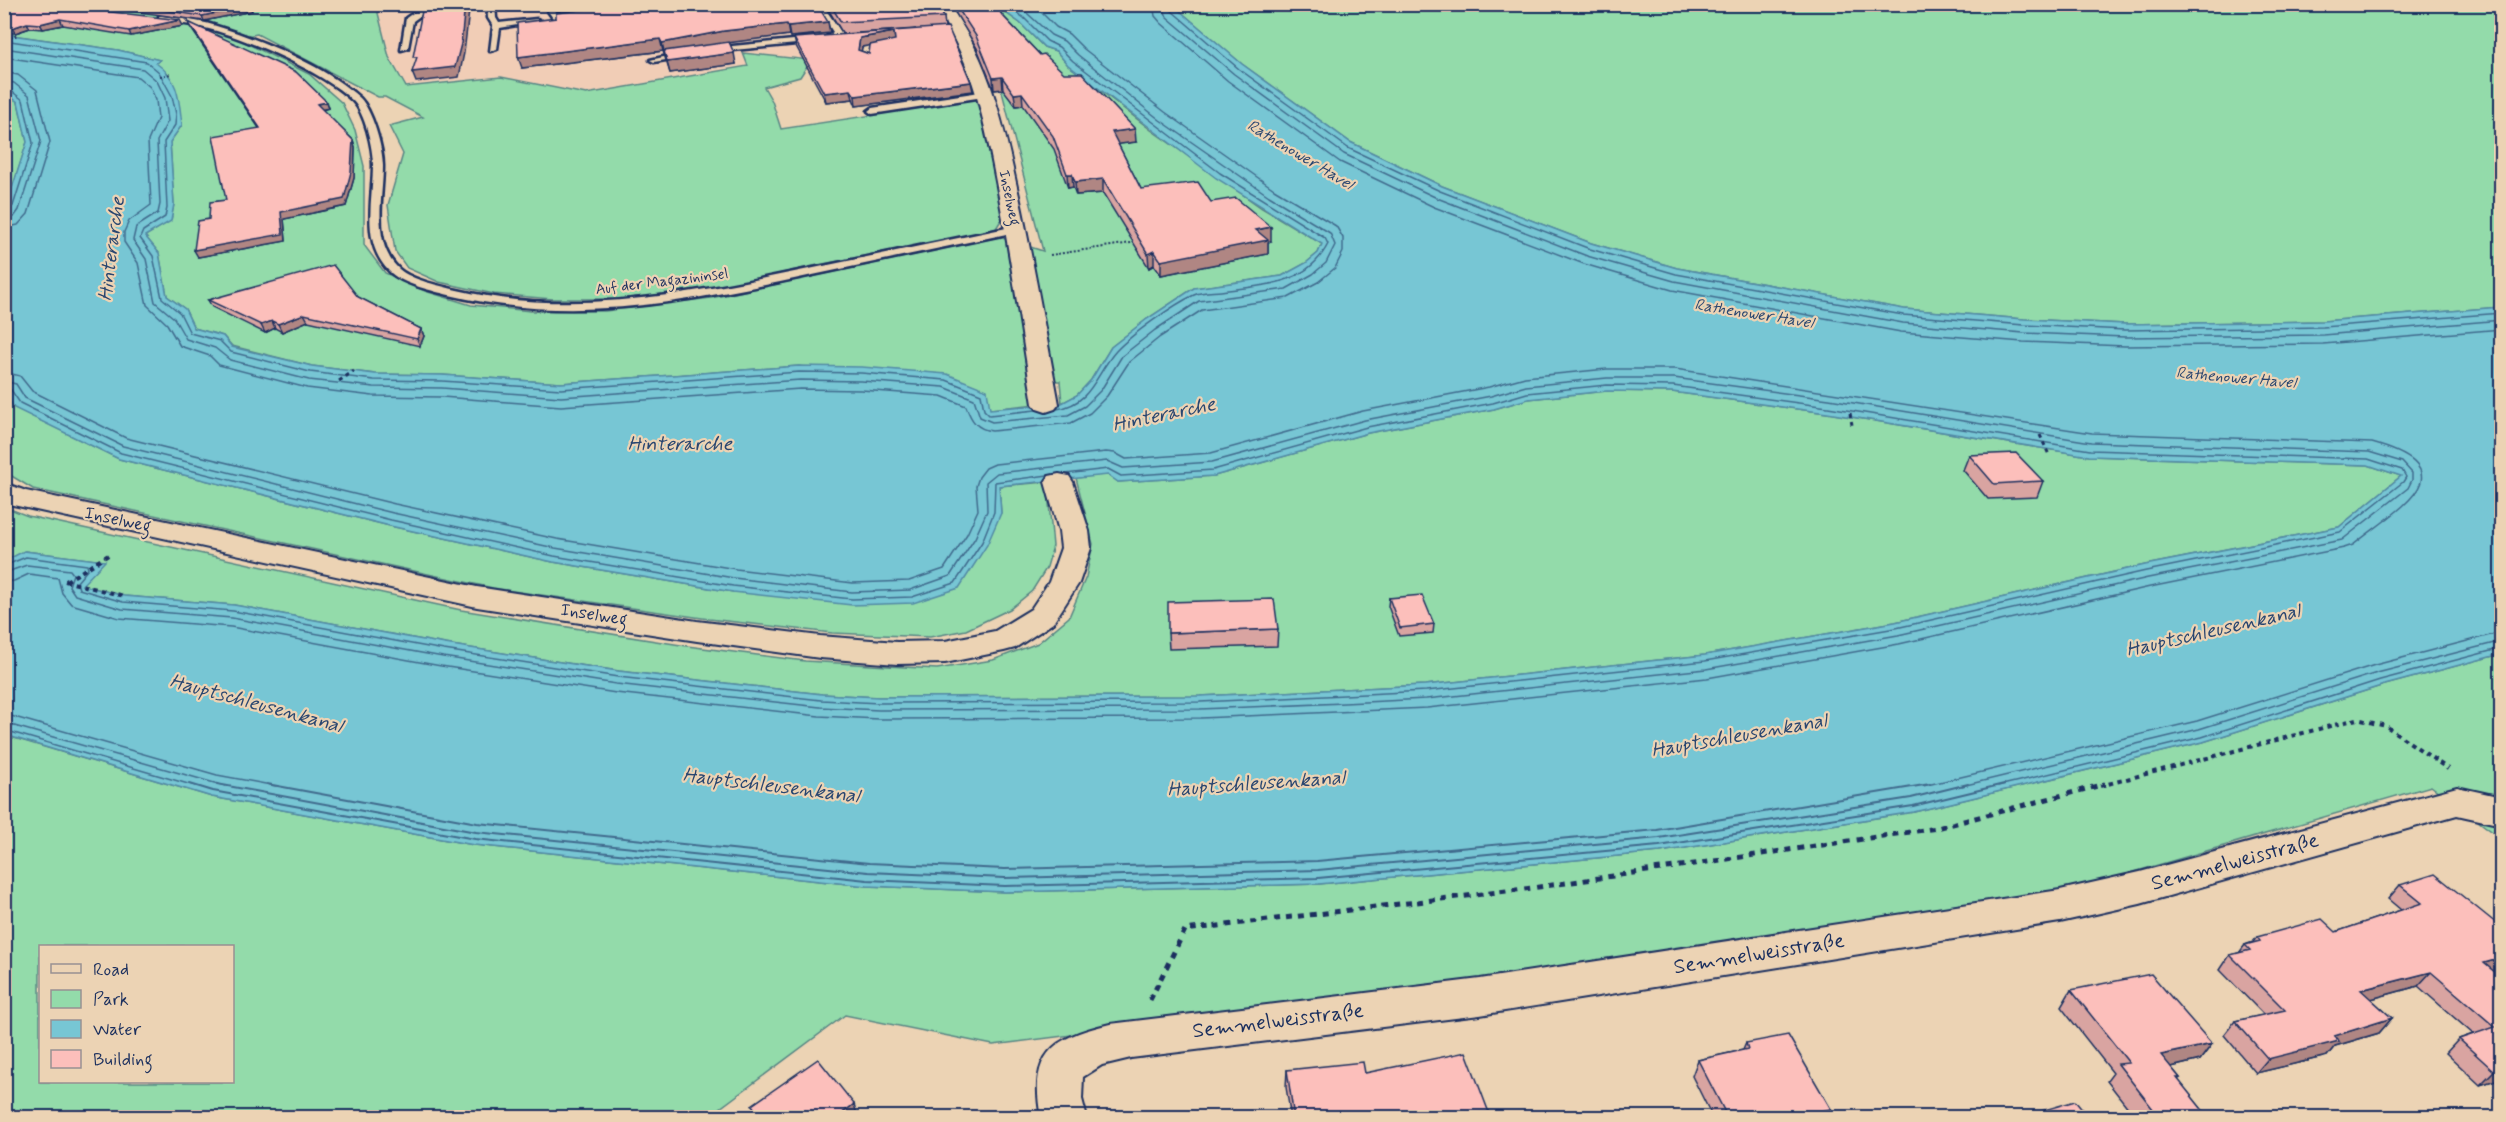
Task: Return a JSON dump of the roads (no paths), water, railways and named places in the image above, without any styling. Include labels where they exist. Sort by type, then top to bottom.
[{"type":"street","name":"Inselweg","points":[[940,4],[987,94],[1016,229],[1046,404]]},
{"type":"street","name":"Inselweg","points":[[4,491],[17,498],[477,597],[708,633],[820,647],[907,653],[945,652],[1004,640],[1042,616],[1064,583],[1076,548],[1074,531],[1059,482]]},
{"type":"street","name":"Semmelweisstraße","points":[[1064,1118],[1060,1100],[1061,1068],[1082,1051],[1131,1039],[1480,997],[2060,906],[2140,888],[2457,801],[2502,811]]},
{"type":"lane","points":[[404,48],[409,20],[426,8],[449,4]]},
{"type":"lane","points":[[491,4],[492,18],[497,26],[493,49]]},
{"type":"lane","points":[[546,4],[558,19]]},
{"type":"lane","points":[[818,4],[837,32],[836,36],[829,39]]},
{"type":"lane","points":[[4,5],[122,13]]},
{"type":"lane","points":[[497,26],[578,17]]},
{"type":"lane","name":"Auf der Magazininsel","points":[[155,18],[209,26],[274,50],[317,72],[358,100],[371,128],[378,162],[375,230],[381,252],[396,272],[430,287],[484,300],[541,306],[610,306],[711,294],[1016,229]]},
{"type":"lane","points":[[654,60],[688,53],[774,43],[850,38]]},
{"type":"lane","points":[[872,111],[987,94]]},
{"type":"water","points":[[994,4],[1173,5],[1242,64],[1350,142],[1442,186],[1591,243],[1677,268],[1904,309],[2024,319],[2125,324],[2323,321],[2501,307],[2501,654],[2381,686],[2203,742],[1914,812],[1660,852],[1319,884],[1005,892],[867,886],[474,845],[212,797],[5,735],[5,561],[24,551],[105,561],[82,585],[124,596],[234,605],[445,644],[618,671],[822,694],[879,697],[1200,696],[1425,685],[1705,655],[1895,622],[2145,565],[2339,527],[2401,476],[2368,465],[2089,456],[1827,413],[1672,392],[1607,391],[1528,399],[1494,409],[1368,433],[1214,476],[1118,482],[1108,475],[999,486],[1001,513],[987,545],[959,588],[913,603],[852,605],[733,592],[553,562],[390,526],[119,459],[14,408],[4,390],[4,213],[27,142],[18,102],[5,93],[4,34],[118,50],[160,60],[156,63],[164,69],[174,83],[182,125],[170,142],[174,204],[171,221],[145,236],[159,253],[167,296],[185,309],[194,328],[223,336],[232,347],[312,366],[375,374],[442,375],[561,383],[799,366],[862,367],[947,374],[987,390],[990,409],[1062,403],[1077,395],[1091,380],[1111,347],[1147,319],[1194,288],[1282,276],[1306,263],[1318,253],[1322,244],[1216,178],[1068,65],[1056,51],[1044,47],[1020,23]]},
{"type":"water label","name":"Rathenower Havel","points":[[1300,155]]},
{"type":"water label","name":"Hinterarche","points":[[112,249]]},
{"type":"water label","name":"Rathenower Havel","points":[[1754,314]]},
{"type":"water label","name":"Rathenower Havel","points":[[2236,378]]},
{"type":"water label","name":"Hinterarche","points":[[1164,415]]},
{"type":"water label","name":"Hinterarche","points":[[680,444]]},
{"type":"water label","name":"Hauptschleusenkanal","points":[[2213,631]]},
{"type":"water label","name":"Hauptschleusenkanal","points":[[256,704]]},
{"type":"water label","name":"Hauptschleusenkanal","points":[[1739,736]]},
{"type":"water label","name":"Hauptschleusenkanal","points":[[1256,784]]},
{"type":"water label","name":"Hauptschleusenkanal","points":[[771,786]]}]
